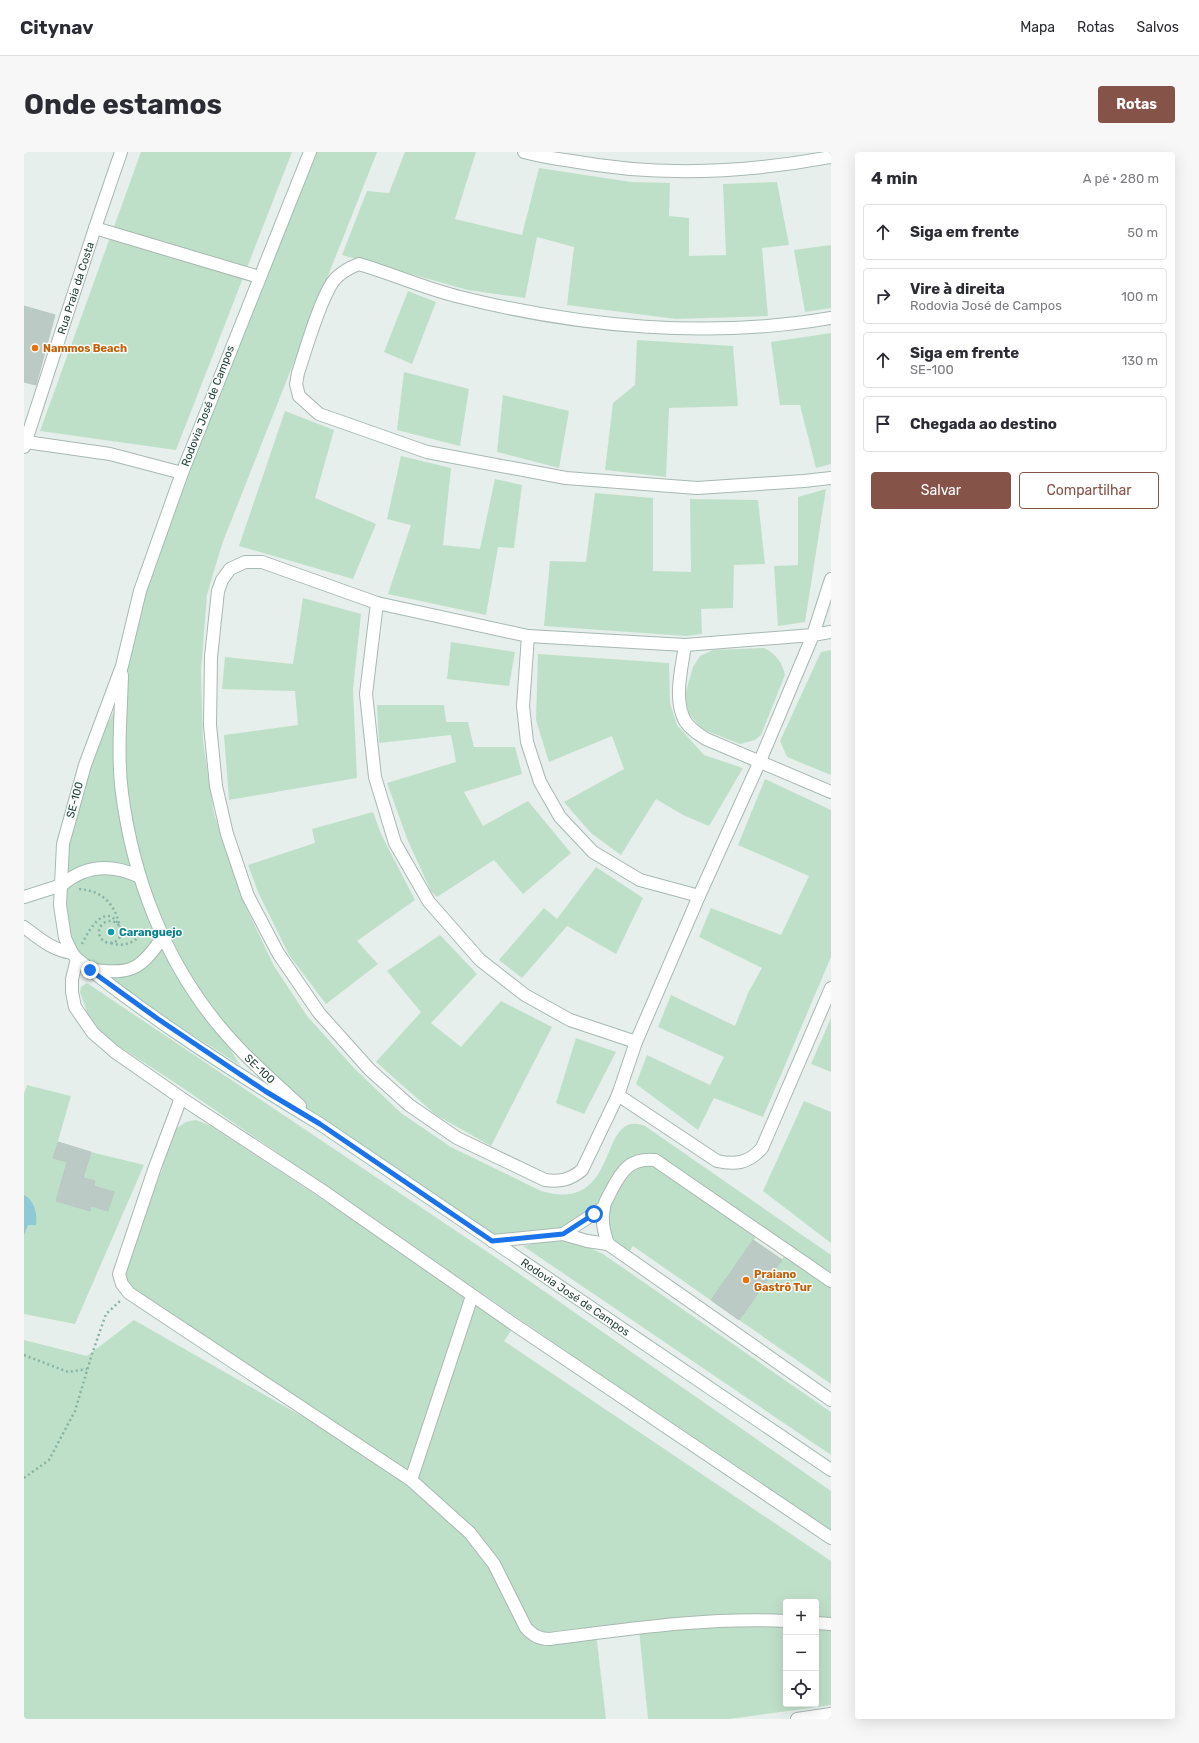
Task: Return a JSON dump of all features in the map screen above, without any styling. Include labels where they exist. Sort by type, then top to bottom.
[{"type":"street","name":"Rua Praia da Costa","points":[[25,444],[94,228],[121,152]]},
{"type":"street","name":"Rodovia José de Campos","points":[[122,666],[140,591],[182,473],[310,152]]},
{"type":"street","points":[[524,152],[604,167],[656,171],[734,170],[784,166],[831,157]]},
{"type":"street","points":[[94,228],[259,277]]},
{"type":"street","points":[[831,318],[803,323],[724,328],[645,328],[537,313],[458,297],[359,264],[346,269],[335,279],[325,296],[298,372],[296,384],[299,396],[308,406],[318,414],[336,421],[427,452],[566,478],[697,488],[831,478]]},
{"type":"street","points":[[25,444],[110,454],[182,473]]},
{"type":"street","points":[[831,579],[813,635],[760,761],[699,896],[636,1042],[618,1095],[582,1170],[574,1176],[559,1182],[545,1180],[457,1138],[409,1105],[370,1070],[319,1013],[278,953],[248,896],[227,834],[216,786],[210,725],[211,657],[218,591],[222,580],[230,570],[244,562],[262,562],[377,602],[528,636],[685,644],[813,635],[831,632]]},
{"type":"street","points":[[377,602],[366,694],[375,777],[395,843],[429,902],[480,960],[525,995],[570,1020],[636,1042]]},
{"type":"street","points":[[528,636],[523,706],[527,742],[540,782],[560,817],[592,852],[640,880],[699,896]]},
{"type":"street","points":[[685,644],[680,683],[680,705],[685,720],[693,730],[706,740],[760,761],[831,792]]},
{"type":"street","name":"SE-100","points":[[122,666],[120,734],[121,792],[138,876],[162,938],[192,990],[220,1027],[253,1063],[320,1124]]},
{"type":"street","name":"SE-100","points":[[122,666],[83,772],[63,844],[60,905],[65,938],[74,956],[90,970],[158,1019],[265,1091],[320,1124]]},
{"type":"street","points":[[24,897],[62,888],[72,876],[90,869],[109,867],[125,870],[138,876]]},
{"type":"street","points":[[24,927],[47,945],[74,956],[72,992],[75,1007],[93,1034],[115,1052],[181,1098],[320,1189],[472,1296],[831,1538]]},
{"type":"street","points":[[90,970],[117,973],[133,968],[146,960],[162,938]]},
{"type":"street","points":[[618,1095],[717,1161],[731,1164],[744,1162],[755,1156],[762,1148],[831,988]]},
{"type":"street","points":[[181,1098],[155,1167],[119,1274],[122,1284],[129,1293],[411,1480],[470,1533],[494,1564],[526,1628],[533,1635],[541,1639],[677,1623],[756,1620],[783,1622]]},
{"type":"street","name":"Rodovia José de Campos","points":[[320,1124],[831,1470]]},
{"type":"street","points":[[608,1244],[603,1225],[604,1207],[622,1171],[632,1163],[644,1159],[655,1160],[669,1168],[831,1281]]},
{"type":"street","points":[[563,1234],[604,1207]]},
{"type":"street","points":[[492,1241],[563,1234],[587,1241],[608,1244],[831,1400]]},
{"type":"street","points":[[411,1480],[472,1296]]},
{"type":"street","points":[[819,1623],[831,1624]]},
{"type":"street","points":[[797,1719],[831,1714]]},
{"type":"path","points":[[62,888],[90,890],[99,894],[113,906],[119,926],[119,937],[110,942]]},
{"type":"path","points":[[119,926],[108,921],[100,927],[99,934],[101,938],[122,945],[132,942],[140,937],[148,927],[153,914]]},
{"type":"path","points":[[74,956],[87,932],[94,922],[100,918],[107,916],[113,918],[119,926]]},
{"type":"path","points":[[24,1478],[49,1460],[75,1411],[87,1369],[106,1314],[129,1293]]},
{"type":"path","points":[[24,1355],[68,1372],[87,1369]]},
{"type":"green space","points":[[141,152],[292,152],[176,450],[40,431]]},
{"type":"green space","points":[[310,152],[377,152],[222,544],[207,595],[201,671],[203,741],[214,814],[242,899],[274,966],[307,1016],[354,1068],[401,1113],[451,1147],[541,1191],[567,1194],[585,1188],[597,1176],[620,1132],[630,1124],[645,1126],[831,1255],[831,1384],[633,1246],[626,1257],[608,1244],[603,1207],[563,1234],[492,1241],[320,1124],[204,1007],[240,1065],[90,970],[77,959],[63,923],[63,844],[85,765],[115,710],[120,732],[122,666],[140,591]],"holes":[[[759,1231],[788,1251],[782,1259],[754,1240]]]},
{"type":"green space","points":[[405,152],[476,152],[455,219],[522,235],[539,168],[631,182],[670,183],[669,216],[689,218],[689,256],[726,255],[723,184],[777,182],[789,245],[762,248],[768,316],[676,319],[567,305],[574,247],[537,237],[525,298],[468,290],[342,255],[367,191],[389,193]]},
{"type":"green space","points":[[831,245],[831,308],[805,312],[794,250]]},
{"type":"green space","points":[[408,291],[436,302],[412,364],[384,352]]},
{"type":"green space","points":[[831,333],[831,464],[816,468],[800,405],[780,405],[771,342]]},
{"type":"green space","points":[[637,340],[733,346],[738,406],[669,408],[666,477],[605,470],[613,403],[635,385]]},
{"type":"green space","points":[[404,372],[469,389],[460,446],[397,430]]},
{"type":"green space","points":[[503,395],[569,411],[559,468],[497,452]]},
{"type":"green space","points":[[285,411],[334,430],[315,498],[376,524],[353,579],[239,546]]},
{"type":"green space","points":[[401,456],[451,468],[443,545],[480,549],[495,479],[522,485],[514,548],[498,547],[486,615],[388,594],[411,525],[387,519]]},
{"type":"green space","points":[[826,489],[805,622],[778,626],[774,566],[798,565],[798,497]]},
{"type":"green space","points":[[595,493],[653,498],[653,571],[691,572],[690,499],[758,500],[765,564],[734,565],[733,608],[701,609],[702,634],[686,636],[544,626],[550,561],[586,562]]},
{"type":"green space","points":[[303,598],[361,614],[353,689],[357,778],[229,800],[224,735],[298,725],[295,691],[222,689],[225,657],[293,664]]},
{"type":"green space","points":[[451,642],[515,652],[509,686],[447,679]]},
{"type":"green space","points":[[764,648],[778,659],[785,675],[761,735],[755,740],[740,744],[702,729],[689,714],[685,695],[693,667],[700,656],[713,650]]},
{"type":"green space","points":[[831,650],[831,775],[787,757],[780,741],[821,652]]},
{"type":"green space","points":[[538,654],[669,663],[670,703],[677,725],[704,755],[743,768],[709,826],[683,815],[656,799],[621,855],[591,833],[564,802],[624,769],[612,736],[549,762],[536,720]]},
{"type":"green space","points":[[377,705],[444,705],[446,722],[468,722],[474,747],[515,747],[522,774],[464,792],[483,826],[528,801],[571,853],[523,894],[494,860],[437,897],[431,891],[408,841],[387,783],[456,762],[451,735],[379,743]]},
{"type":"green space","points":[[765,779],[831,810],[831,957],[763,1117],[714,1098],[698,1130],[636,1084],[647,1055],[710,1085],[724,1057],[658,1027],[671,995],[735,1026],[748,993],[762,968],[699,937],[711,908],[781,935],[809,876],[738,845]]},
{"type":"green space","points":[[373,812],[381,834],[415,900],[357,941],[378,964],[326,1004],[289,955],[258,892],[248,865],[315,843],[312,829]]},
{"type":"green space","points":[[596,867],[643,898],[616,954],[567,926],[522,978],[499,960],[544,908],[557,919]]},
{"type":"green space","points":[[440,935],[477,974],[431,1023],[461,1047],[501,1001],[552,1027],[491,1146],[436,1115],[376,1062],[421,1012],[387,971]]},
{"type":"green space","points":[[87,983],[495,1257],[831,1491],[831,1533],[180,1086],[111,1041],[95,1026],[88,1015],[80,992],[81,987]]},
{"type":"green space","points":[[831,1018],[831,1072],[811,1064]]},
{"type":"green space","points":[[576,1038],[616,1052],[584,1114],[556,1103]]},
{"type":"green space","points":[[27,1085],[71,1096],[53,1158],[67,1162],[56,1201],[90,1210],[91,1206],[108,1211],[114,1192],[99,1187],[98,1190],[83,1178],[91,1152],[144,1165],[75,1324],[24,1314],[24,1094]]},
{"type":"green space","points":[[804,1101],[831,1112],[831,1243],[763,1191]]},
{"type":"green space","points":[[196,1120],[209,1125],[515,1325],[504,1341],[831,1561],[831,1705],[819,1707],[819,1599],[783,1599],[783,1707],[816,1707],[729,1719],[648,1719],[639,1629],[596,1633],[606,1719],[24,1719],[24,1340],[87,1356],[134,1320],[378,1460],[129,1293],[119,1274],[162,1170],[169,1138],[177,1128],[186,1122]]},
{"type":"green space","points":[[563,1241],[581,1244],[603,1254],[831,1412],[831,1455],[523,1246],[544,1242]]},
{"type":"water","points":[[24,1195],[33,1204],[36,1212],[36,1225],[28,1225],[24,1235]]},
{"type":"building","name":"Nammos Beach","points":[[24,306],[55,315],[36,385],[24,382]]},
{"type":"building","points":[[58,1142],[91,1152],[83,1178],[95,1181],[94,1186],[114,1192],[108,1211],[91,1206],[90,1211],[56,1201],[67,1162],[53,1158]]},
{"type":"building","name":"Praiano Gastrô Tur","points":[[753,1240],[782,1260],[739,1320],[711,1300]]},
{"type":"place","name":"Nammos Beach","points":[[35,348]]},
{"type":"place","name":"Caranguejo","points":[[111,932]]},
{"type":"place","name":"Praiano Gastrô Tur","points":[[746,1280]]},
{"type":"route","points":[[90,970],[158,1019],[265,1091],[320,1124],[492,1241],[563,1234],[594,1214]]}]
